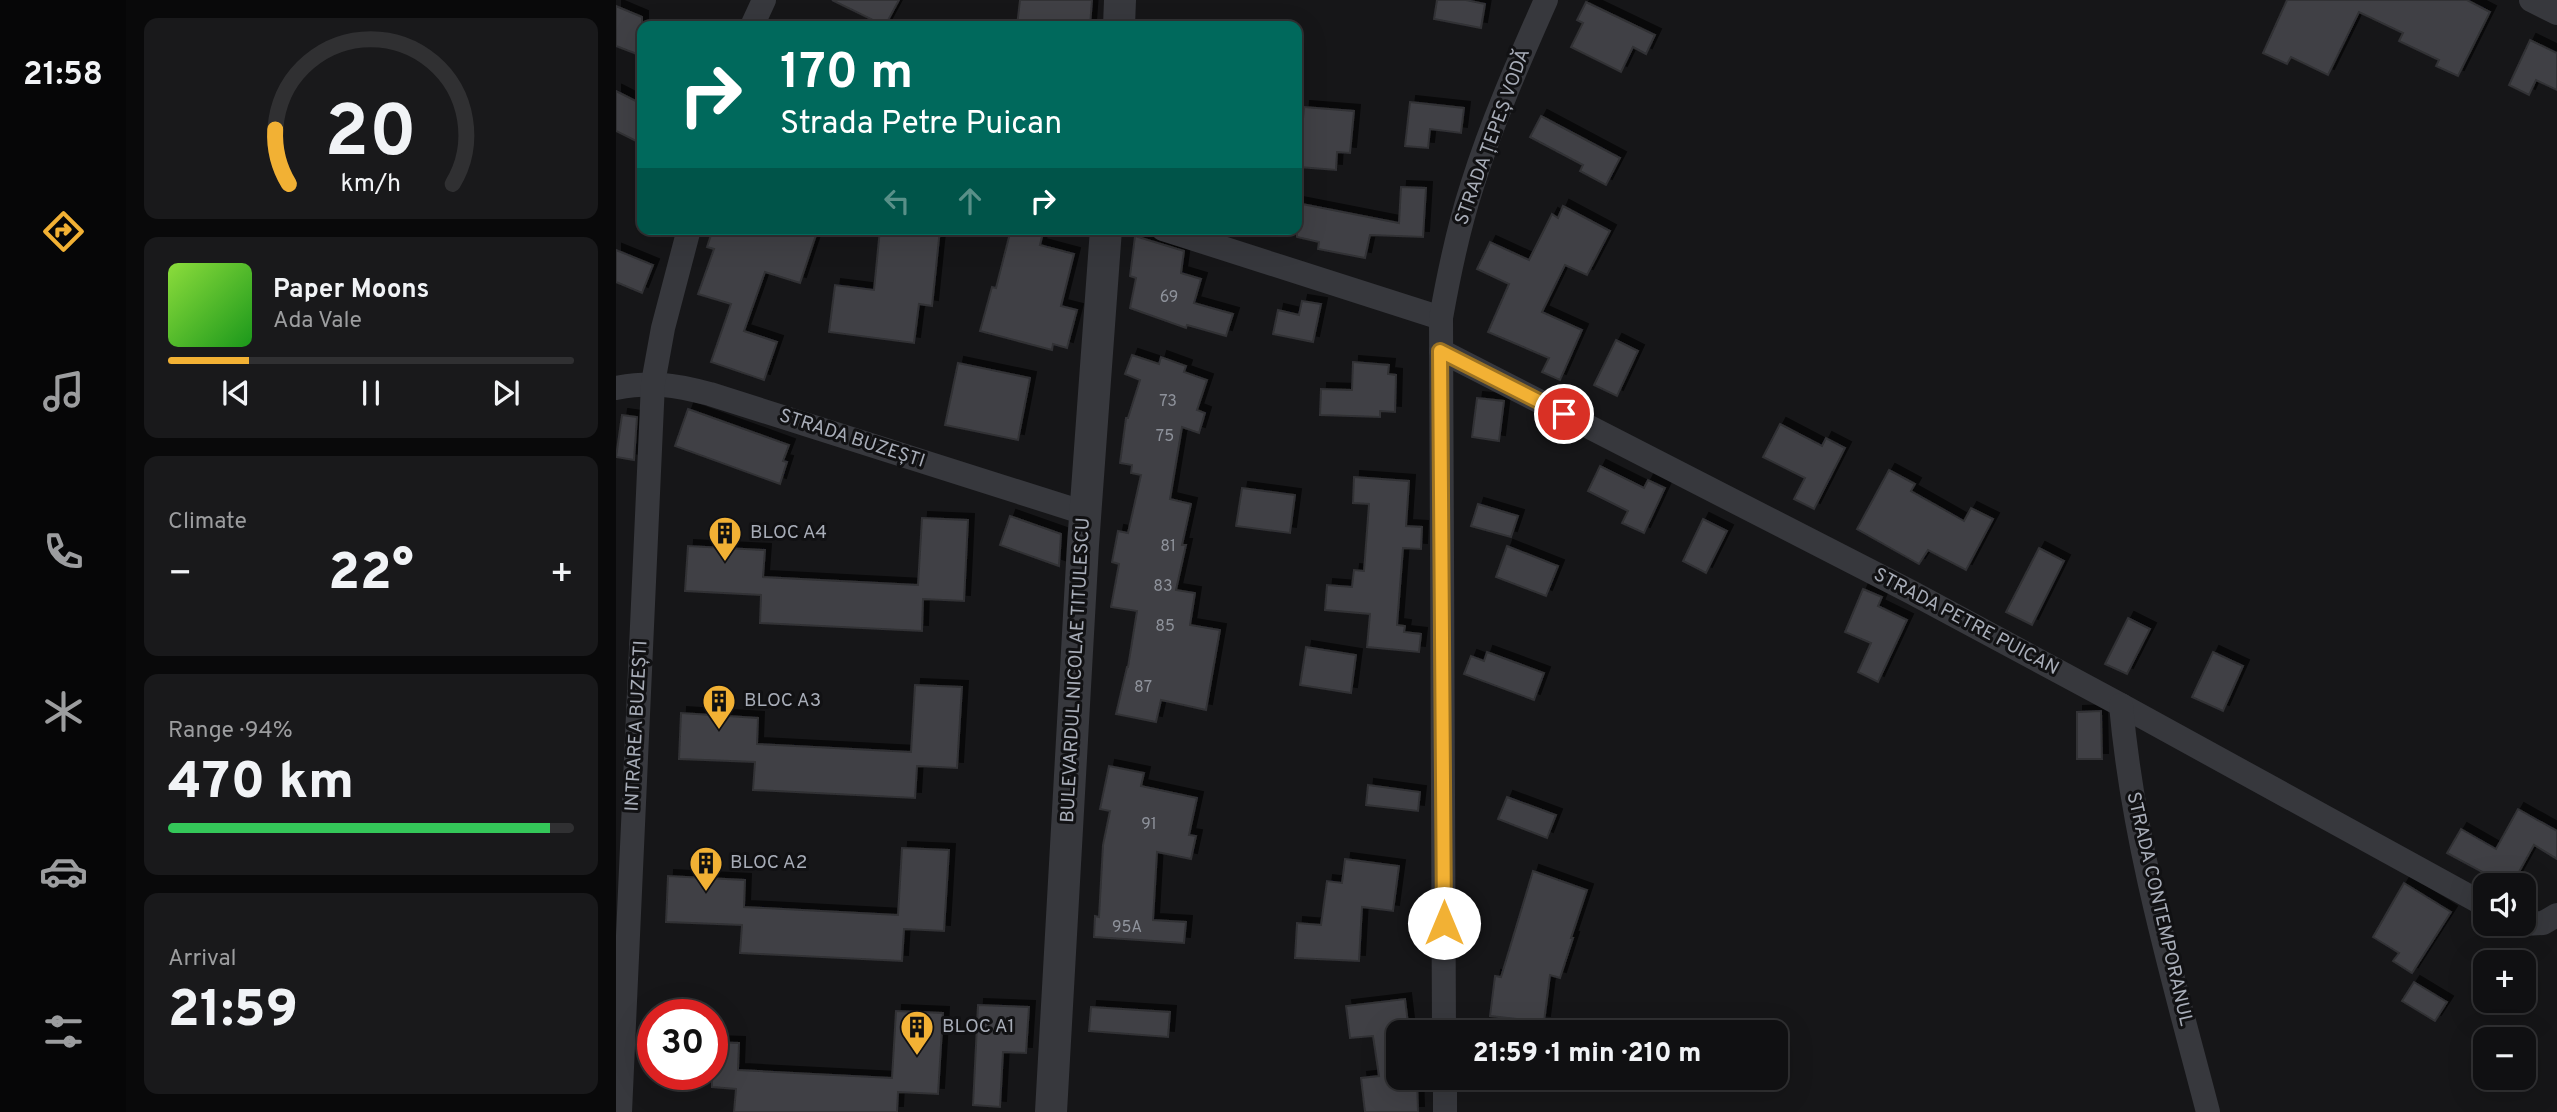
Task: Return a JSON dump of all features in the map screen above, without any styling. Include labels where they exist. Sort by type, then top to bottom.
[{"type":"street","points":[[754,21],[764,0]]},
{"type":"street","points":[[1119,21],[1120,0]]},
{"type":"street","name":"STRADA ȚEPEȘ VODĂ","points":[[1444,1020],[1441,318],[1453,253],[1472,185],[1511,79],[1546,0]]},
{"type":"street","points":[[2531,0],[2557,13]]},
{"type":"street","name":"INTRAREA BUZEȘTI","points":[[620,1112],[653,383],[663,328],[687,235]]},
{"type":"street","name":"BULEVARDUL NICOLAE TITULESCU","points":[[1051,1112],[1085,513],[1106,235]]},
{"type":"street","points":[[1182,235],[1441,318]]},
{"type":"street","name":"STRADA PETRE PUICAN","points":[[1440,351],[1898,586],[2473,898]]},
{"type":"street","name":"STRADA BUZEȘTI","points":[[616,388],[653,383],[710,394],[1085,513]]},
{"type":"street","name":"STRADA CONTEMPORANUL","points":[[2121,705],[2126,762],[2148,878],[2208,1112]]},
{"type":"street","points":[[2536,923],[2543,923],[2557,915]]},
{"type":"street","points":[[1445,1090],[1445,1112]]},
{"type":"building","points":[[832,0],[899,0],[888,21],[875,21]]},
{"type":"building","points":[[1020,0],[1092,0],[1090,21],[1018,21]]},
{"type":"building","points":[[1437,0],[1466,0],[1485,4],[1481,28],[1434,19]]},
{"type":"building","points":[[2287,0],[2467,0],[2490,12],[2458,76],[2436,66],[2439,60],[2399,41],[2403,33],[2359,12],[2328,75],[2291,57],[2287,64],[2263,53]]},
{"type":"building","points":[[1586,2],[1655,35],[1646,54],[1633,47],[1621,72],[1571,47],[1583,23],[1577,20]]},
{"type":"building","points":[[616,6],[642,17],[642,21],[637,21],[637,54],[616,46]]},
{"type":"building","points":[[2530,40],[2557,53],[2557,90],[2536,80],[2529,95],[2509,85]]},
{"type":"building","points":[[616,91],[637,102],[637,142],[616,131]]},
{"type":"building","points":[[1410,102],[1464,108],[1461,133],[1430,129],[1428,148],[1405,146]]},
{"type":"building","points":[[1304,107],[1354,111],[1350,153],[1337,152],[1336,170],[1302,167]]},
{"type":"building","points":[[1541,116],[1620,158],[1606,185],[1580,171],[1583,165],[1530,137]]},
{"type":"building","points":[[1401,187],[1426,188],[1423,237],[1370,235],[1365,258],[1318,249],[1319,242],[1297,237],[1302,235],[1302,204],[1399,223]]},
{"type":"building","points":[[1563,206],[1610,231],[1587,275],[1565,265],[1542,312],[1582,330],[1560,380],[1542,372],[1549,358],[1488,332],[1509,284],[1477,269],[1490,242],[1529,260],[1552,214],[1558,218]]},
{"type":"building","points":[[711,235],[816,235],[800,283],[765,272],[744,331],[777,342],[764,380],[711,362],[731,304],[698,294],[714,249],[707,247]]},
{"type":"building","points":[[879,235],[939,235],[932,306],[919,304],[914,343],[829,332],[835,285],[874,290]]},
{"type":"building","points":[[1009,235],[1042,235],[1040,245],[1074,254],[1061,306],[1077,310],[1067,348],[1053,344],[1052,350],[980,331],[992,287],[996,288]]},
{"type":"building","points":[[1135,236],[1184,251],[1181,273],[1201,279],[1194,303],[1233,314],[1226,336],[1187,325],[1186,328],[1130,308],[1136,278],[1130,276]]},
{"type":"building","points":[[616,250],[653,265],[642,293],[616,282]]},
{"type":"building","points":[[1302,301],[1321,304],[1313,342],[1273,334],[1278,310],[1299,315]]},
{"type":"building","points":[[1616,340],[1638,351],[1617,396],[1594,385]]},
{"type":"building","points":[[1132,355],[1159,364],[1161,357],[1186,366],[1184,372],[1207,380],[1197,410],[1205,413],[1199,433],[1182,427],[1170,499],[1191,504],[1182,545],[1186,545],[1176,590],[1195,593],[1190,625],[1220,630],[1206,710],[1161,700],[1156,722],[1116,714],[1128,667],[1137,611],[1111,607],[1119,564],[1112,562],[1118,531],[1128,533],[1141,475],[1131,473],[1132,465],[1120,463],[1126,418],[1140,380],[1125,374]]},
{"type":"building","points":[[1353,362],[1389,365],[1388,374],[1396,375],[1395,412],[1380,411],[1380,417],[1320,415],[1321,389],[1352,390]]},
{"type":"building","points":[[958,363],[1030,378],[1018,440],[945,425]]},
{"type":"building","points":[[1477,398],[1504,401],[1499,441],[1472,437]]},
{"type":"building","points":[[688,409],[789,445],[783,461],[787,462],[780,484],[675,446]]},
{"type":"building","points":[[622,415],[637,417],[634,460],[616,457]]},
{"type":"building","points":[[1780,424],[1822,446],[1826,438],[1845,448],[1814,509],[1794,499],[1805,478],[1763,457]]},
{"type":"building","points":[[1600,466],[1644,488],[1648,480],[1665,488],[1644,533],[1622,523],[1628,511],[1588,491]]},
{"type":"building","points":[[1889,470],[1915,484],[1911,491],[1964,521],[1971,508],[1993,519],[1966,570],[1928,550],[1919,564],[1857,529]]},
{"type":"building","points":[[1354,477],[1409,481],[1406,526],[1422,527],[1421,549],[1403,548],[1397,625],[1405,626],[1404,632],[1421,634],[1419,652],[1367,647],[1370,614],[1325,610],[1327,585],[1352,587],[1354,570],[1364,571],[1369,504],[1353,503]]},
{"type":"building","points":[[1242,488],[1295,495],[1290,533],[1236,526]]},
{"type":"building","points":[[1478,504],[1518,516],[1511,537],[1471,526]]},
{"type":"building","points":[[1010,516],[1061,534],[1059,566],[1000,545]]},
{"type":"building","name":"BLOC A4","points":[[922,518],[968,520],[964,601],[923,599],[922,631],[760,623],[761,595],[685,591],[688,546],[765,550],[763,577],[918,585]]},
{"type":"building","points":[[1703,519],[1727,531],[1706,573],[1683,561]]},
{"type":"building","points":[[1507,546],[1558,566],[1546,596],[1496,577]]},
{"type":"building","points":[[2039,548],[2064,561],[2032,625],[2006,612]]},
{"type":"building","points":[[1863,589],[1882,597],[1878,606],[1907,620],[1878,682],[1858,672],[1871,643],[1845,632]]},
{"type":"building","points":[[2128,618],[2150,629],[2127,674],[2105,664]]},
{"type":"building","points":[[1306,647],[1356,655],[1351,693],[1300,685]]},
{"type":"building","points":[[1487,652],[1544,673],[1534,700],[1464,674],[1471,656],[1484,661]]},
{"type":"building","points":[[2213,652],[2243,666],[2223,711],[2192,697]]},
{"type":"building","name":"BLOC A3","points":[[915,685],[962,687],[957,768],[917,766],[915,798],[753,790],[755,762],[679,759],[681,713],[758,718],[757,744],[911,752]]},
{"type":"building","points":[[2101,711],[2102,759],[2077,759],[2077,712]]},
{"type":"building","points":[[1109,766],[1144,773],[1141,786],[1197,798],[1189,835],[1196,836],[1191,859],[1157,852],[1153,920],[1186,922],[1184,943],[1094,937],[1095,916],[1099,917],[1103,845],[1110,811],[1100,809]]},
{"type":"building","points":[[1368,785],[1420,792],[1418,811],[1366,805]]},
{"type":"building","points":[[1507,797],[1556,815],[1547,838],[1498,819]]},
{"type":"building","points":[[2518,809],[2557,831],[2557,859],[2534,845],[2518,873],[2484,873],[2447,853],[2461,829],[2496,849]]},
{"type":"building","name":"BLOC A2","points":[[902,848],[949,850],[944,931],[904,929],[902,961],[740,953],[742,925],[666,922],[668,876],[745,880],[744,907],[898,915]]},
{"type":"building","points":[[1345,859],[1399,866],[1393,911],[1362,907],[1359,961],[1295,958],[1297,923],[1321,925],[1327,881],[1342,883]]},
{"type":"building","points":[[1533,871],[1587,890],[1560,978],[1550,975],[1544,1020],[1490,1016],[1495,976],[1501,977]]},
{"type":"building","points":[[2404,883],[2451,912],[2412,973],[2393,961],[2399,953],[2373,937]]},
{"type":"building","points":[[2414,982],[2447,1002],[2435,1021],[2402,1001]]},
{"type":"building","points":[[1405,999],[1408,1020],[1386,1020],[1386,1090],[1417,1090],[1418,1112],[1365,1112],[1361,1078],[1379,1076],[1373,1036],[1350,1038],[1346,1006]]},
{"type":"building","points":[[978,1005],[1029,1007],[1026,1053],[1003,1052],[1000,1107],[973,1105]]},
{"type":"building","points":[[1091,1007],[1170,1012],[1168,1037],[1089,1031]]},
{"type":"building","name":"BLOC A1","points":[[896,1011],[943,1013],[938,1094],[898,1092],[897,1112],[734,1112],[736,1089],[728,1088],[728,1043],[739,1043],[738,1070],[892,1078]]},
{"type":"place","name":"BLOC A4","points":[[725,563]]},
{"type":"place","name":"BLOC A3","points":[[719,731]]},
{"type":"place","name":"BLOC A2","points":[[706,893]]},
{"type":"place","name":"BLOC A1","points":[[917,1057]]},
{"type":"route","points":[[1444,923],[1440,351],[1564,414]]}]
